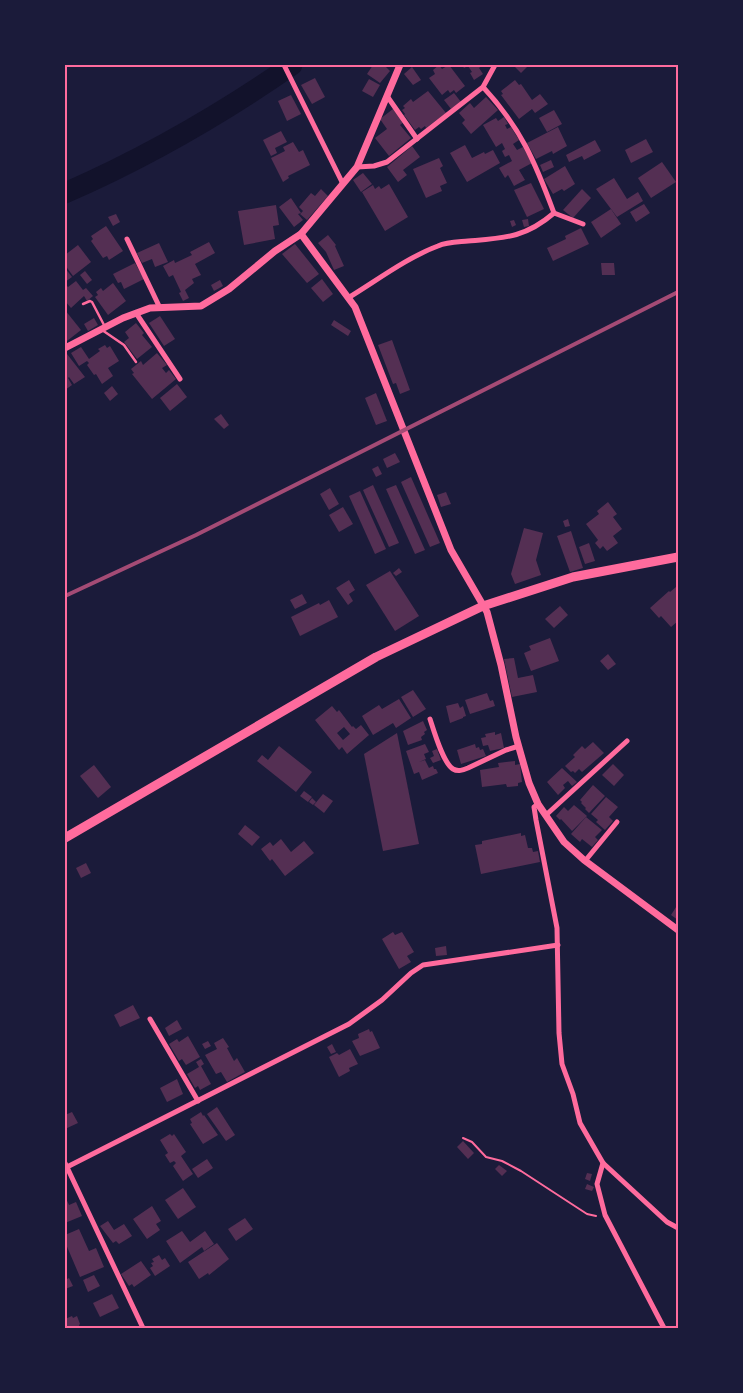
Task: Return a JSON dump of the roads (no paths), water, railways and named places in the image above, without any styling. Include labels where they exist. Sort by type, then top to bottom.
[{"type":"highway","points":[[65,838],[376,658],[483,606],[573,577],[678,557]]},
{"type":"street","points":[[284,65],[343,184]]},
{"type":"street","points":[[65,348],[103,328],[150,308],[201,306],[229,289],[275,251],[301,234],[357,167],[400,65]]},
{"type":"street","points":[[357,167],[374,166],[387,162],[483,87],[495,65]]},
{"type":"street","points":[[483,87],[502,108],[521,135],[554,214]]},
{"type":"street","points":[[387,96],[417,139]]},
{"type":"street","points":[[554,214],[583,224]]},
{"type":"street","points":[[348,298],[392,270],[439,245],[498,238],[525,232],[541,224],[554,214]]},
{"type":"street","points":[[301,234],[354,307],[451,550],[487,612],[519,746],[529,783],[538,804],[564,842],[678,930]]},
{"type":"street","points":[[127,239],[160,308]]},
{"type":"street","points":[[136,313],[180,379]]},
{"type":"street","points":[[430,719],[447,763],[455,770],[462,771],[506,750],[519,746]]},
{"type":"street","points":[[546,816],[627,741]]},
{"type":"street","points":[[538,804],[534,807],[558,928],[559,1034],[562,1064],[573,1094],[580,1123],[603,1163],[667,1222],[678,1228]]},
{"type":"street","points":[[585,860],[616,822]]},
{"type":"street","points":[[143,1328],[66,1166],[349,1024],[382,1000],[423,965],[558,945]]},
{"type":"street","points":[[150,1019],[198,1101]]},
{"type":"street","points":[[603,1163],[597,1184],[606,1215],[664,1328]]},
{"type":"lane","points":[[83,304],[92,302],[103,328],[124,345],[136,362]]},
{"type":"waterway","points":[[65,193],[95,180],[182,135],[292,65]]},
{"type":"railway","points":[[65,596],[196,535],[678,292]]}]
